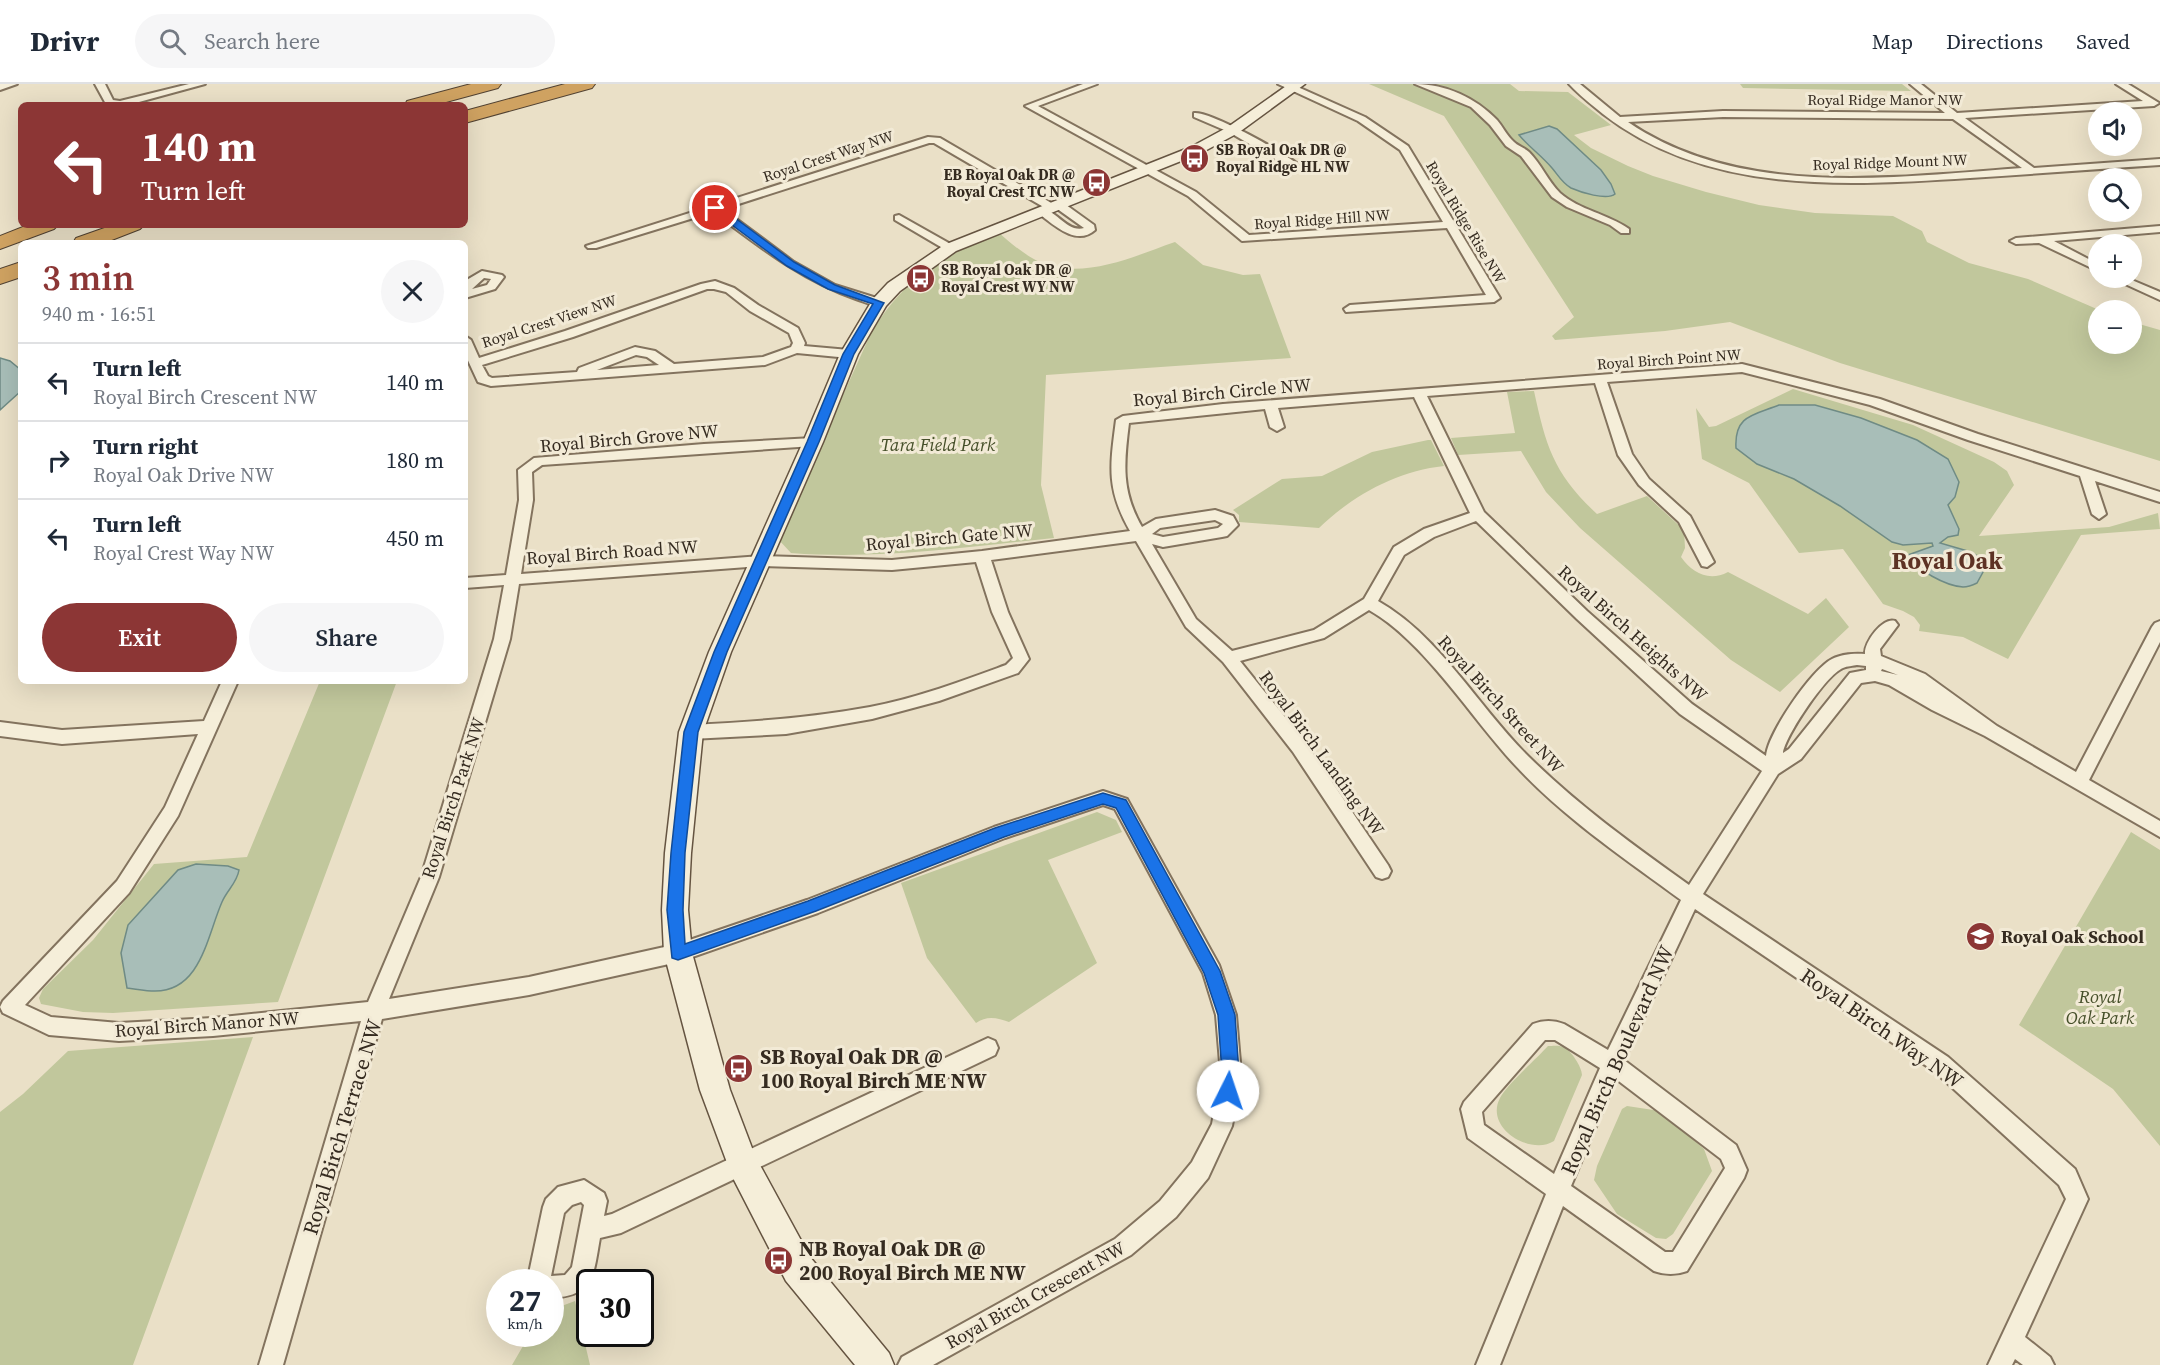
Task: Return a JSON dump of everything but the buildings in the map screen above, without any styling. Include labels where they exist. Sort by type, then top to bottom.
[{"type":"highway","points":[[425,102],[492,84]]},
{"type":"highway","points":[[468,116],[586,84]]},
{"type":"highway","points":[[0,234],[18,228]]},
{"type":"highway","points":[[0,243],[39,228]]},
{"type":"highway","points":[[92,240],[125,228]]},
{"type":"highway","points":[[0,277],[18,270]]},
{"type":"street","points":[[0,87],[12,84]]},
{"type":"street","points":[[100,84],[109,102]]},
{"type":"street","points":[[132,102],[200,84]]},
{"type":"street","name":"Royal Ridge Hill NW","points":[[1092,84],[1030,106],[1192,194],[1246,239],[1449,225]]},
{"type":"street","points":[[1420,84],[1449,93],[1474,105],[1494,123],[1510,144],[1525,154],[1556,195],[1614,223],[1625,231]]},
{"type":"street","name":"Royal Ridge Mount NW","points":[[1574,84],[1617,120],[1648,139],[1718,165],[1781,177],[1844,182],[2160,162]]},
{"type":"street","points":[[1915,84],[1955,116],[2032,171]]},
{"type":"street","points":[[2121,84],[2157,104]]},
{"type":"street","points":[[877,1365],[798,1269],[743,1164],[715,1090],[678,953],[675,910],[678,853],[691,732],[720,652],[813,442],[850,351],[879,303],[894,287],[950,248],[1196,150],[1233,130],[1291,85]]},
{"type":"street","name":"Royal Ridge Rise NW","points":[[1291,85],[1367,120],[1387,132],[1404,148],[1494,298],[1350,309]]},
{"type":"street","name":"Royal Ridge Manor NW","points":[[1617,120],[1734,113],[1955,116],[2157,104]]},
{"type":"street","points":[[1197,115],[1233,130],[1296,167]]},
{"type":"street","name":"Royal Crest Way NW","points":[[592,246],[917,143],[936,140],[1051,207]]},
{"type":"street","points":[[715,208],[790,264],[831,287],[879,303]]},
{"type":"street","points":[[899,218],[950,248]]},
{"type":"street","points":[[2016,241],[2160,229]]},
{"type":"street","points":[[2042,239],[2088,263]]},
{"type":"street","name":"Royal Crest View NW","points":[[798,346],[794,331],[754,308],[730,290],[715,285],[705,286],[569,334],[475,363],[483,379],[491,382],[765,362],[798,346],[850,351]]},
{"type":"street","points":[[2141,288],[2160,296]]},
{"type":"street","points":[[468,347],[475,363]]},
{"type":"street","points":[[572,376],[635,351],[651,354],[672,369]]},
{"type":"street","name":"Royal Birch Point NW","points":[[1419,394],[1742,368],[1875,402],[2160,497]]},
{"type":"street","points":[[1600,380],[1625,455],[1644,482],[1685,519],[1707,562]]},
{"type":"street","points":[[1229,658],[1319,634],[1369,603],[1399,551],[1429,533],[1478,515],[1419,394]]},
{"type":"street","name":"Royal Birch Circle NW","points":[[1229,658],[1191,623],[1140,535],[1120,493],[1117,468],[1123,420],[1223,408],[1419,394]]},
{"type":"street","points":[[1271,406],[1277,427]]},
{"type":"street","name":"Royal Birch Grove NW","points":[[511,579],[526,500],[525,471],[539,462],[704,448],[813,442]]},
{"type":"street","points":[[2086,473],[2099,514]]},
{"type":"street","points":[[1215,515],[1228,519],[1231,525],[1222,532],[1163,542],[1140,535],[1156,524],[1215,515]]},
{"type":"street","name":"Royal Birch Heights NW","points":[[1478,515],[1582,615],[1686,709],[1772,769]]},
{"type":"street","name":"Royal Birch Gate NW","points":[[761,561],[892,565],[982,556],[1140,535]]},
{"type":"street","points":[[691,732],[786,727],[872,713],[939,695],[1012,669],[1021,659],[1000,612],[982,556]]},
{"type":"street","name":"Royal Birch Road NW","points":[[468,583],[761,561]]},
{"type":"street","name":"Royal Birch Park NW","points":[[374,1011],[430,877],[502,639],[511,579]]},
{"type":"street","name":"Royal Birch Street NW","points":[[1369,603],[1394,617],[1437,662],[1522,761],[1589,823],[1692,897]]},
{"type":"street","points":[[1890,625],[1872,648],[1874,667],[1938,706],[1991,731],[2160,830]]},
{"type":"street","points":[[2079,782],[2160,627]]},
{"type":"street","name":"Royal Birch Landing NW","points":[[1229,658],[1299,747],[1382,871]]},
{"type":"street","name":"Royal Birch Boulevard NW","points":[[1488,1365],[1611,1063],[1692,897],[1772,769],[1776,742],[1809,692],[1836,663],[1849,660],[1874,667]]},
{"type":"street","name":"Royal Birch Boulevard NW","points":[[1772,769],[1794,754],[1856,677],[1874,667]]},
{"type":"street","name":"Royal Birch Manor NW","points":[[229,684],[172,811],[123,887],[5,1010],[49,1026],[119,1032],[213,1027],[374,1011]]},
{"type":"street","points":[[0,729],[62,736],[210,727]]},
{"type":"street","name":"Royal Birch Crescent NW","points":[[678,953],[811,907],[1000,832],[1103,798],[1121,804],[1212,971],[1226,1015],[1231,1074],[1222,1126],[1200,1170],[1175,1201],[1123,1247],[910,1365]]},
{"type":"street","name":"Royal Birch Way NW","points":[[1692,897],[1941,1064],[2067,1177],[2078,1199],[2000,1365]]},
{"type":"street","name":"Royal Birch Terrace NW","points":[[272,1365],[374,1011],[528,986],[678,953]]},
{"type":"street","points":[[1540,1031],[1557,1031],[1611,1063],[1730,1152],[1736,1170],[1678,1263],[1662,1263],[1559,1190],[1475,1131],[1471,1109],[1540,1031]]},
{"type":"street","points":[[591,1229],[613,1225],[988,1048]]},
{"type":"street","points":[[541,1269],[554,1207],[566,1195],[584,1191],[597,1201],[582,1273],[570,1286],[564,1286]]},
{"type":"street","points":[[2012,1342],[2042,1365]]},
{"type":"green space","points":[[1369,84],[1510,84],[1519,91],[1568,92],[1611,125],[1574,135],[1591,148],[1628,166],[1706,192],[1759,205],[1815,213],[1893,216],[1922,231],[1927,242],[1969,263],[2028,279],[2088,305],[2088,354],[2142,354],[2142,325],[2160,330],[2160,461],[1840,363],[1730,322],[1665,331],[1555,340],[1552,336],[1574,317],[1444,116]]},
{"type":"green space","points":[[1740,84],[1902,84],[1911,91],[1743,88]]},
{"type":"green space","name":"Tara Field Park","points":[[999,233],[1032,258],[1054,267],[1070,269],[1101,266],[1175,242],[1203,265],[1243,275],[1260,274],[1291,358],[1046,375],[1041,485],[1054,538],[890,554],[791,553],[778,539],[871,333],[897,297],[926,271],[959,251]]},
{"type":"green space","points":[[1793,389],[1913,425],[1994,462],[2007,471],[2014,485],[1979,536],[2109,527],[2158,513],[2160,529],[2081,535],[2008,659],[1963,637],[1919,631],[1920,625],[1914,617],[1883,604],[1843,549],[1799,553],[1749,483],[1702,459],[1696,408],[1709,427],[1716,426]]},
{"type":"green space","points":[[1534,391],[1548,444],[1561,472],[1582,500],[1597,514],[1647,496],[1684,530],[1685,548],[1681,557],[1690,568],[1708,576],[1728,572],[1808,614],[1826,598],[1849,627],[1780,692],[1731,660],[1580,528],[1546,492],[1521,451],[1458,455],[1451,438],[1515,433],[1507,392]]},
{"type":"green space","points":[[1431,440],[1444,466],[1409,473],[1393,479],[1361,495],[1319,528],[1239,522],[1239,515],[1233,510],[1282,479],[1322,476],[1372,452]]},
{"type":"green space","points":[[319,684],[396,684],[278,1002],[113,1013],[83,1012],[41,1004],[39,998],[43,989],[93,940],[154,864],[247,857]]},
{"type":"green space","points":[[1097,812],[1116,820],[1122,832],[1048,860],[1097,963],[1009,1022],[988,1018],[976,1023],[927,958],[901,883]]},
{"type":"green space","name":"Royal Oak Park","points":[[2131,832],[2160,850],[2160,1146],[2113,1089],[2019,1025]]},
{"type":"green space","points":[[253,1037],[133,1365],[0,1365],[0,1112],[23,1094],[68,1051]]},
{"type":"green space","points":[[1548,1046],[1560,1046],[1566,1049],[1578,1063],[1582,1075],[1554,1141],[1544,1145],[1534,1145],[1523,1142],[1504,1129],[1498,1119],[1497,1109],[1503,1093]]},
{"type":"green space","points":[[1627,1106],[1660,1111],[1704,1149],[1712,1171],[1673,1234],[1666,1239],[1656,1238],[1617,1214],[1594,1180],[1597,1166],[1622,1109]]},
{"type":"green space","points":[[575,1301],[576,1347],[586,1347],[590,1365],[512,1365],[522,1347],[564,1347],[564,1305]]},
{"type":"water","points":[[1549,126],[1557,129],[1601,170],[1615,194],[1606,197],[1587,194],[1571,188],[1519,135]]},
{"type":"water","points":[[0,358],[10,361],[18,368],[18,394],[0,410]]},
{"type":"water","points":[[1779,405],[1815,405],[1861,418],[1917,440],[1948,459],[1959,482],[1955,497],[1948,505],[1959,529],[1958,535],[1948,537],[1940,543],[1971,552],[1982,559],[1983,572],[1977,583],[1963,587],[1956,586],[1932,576],[1912,561],[1908,555],[1933,546],[1932,543],[1903,545],[1892,542],[1840,506],[1794,479],[1757,464],[1736,448],[1738,429],[1747,418]]},
{"type":"water","points":[[196,864],[228,866],[239,870],[222,902],[200,959],[183,982],[170,989],[155,991],[127,988],[121,953],[128,925],[178,870]]},
{"type":"place","name":"SB Royal Oak DR @ Royal Ridge HL NW","points":[[1195,158]]},
{"type":"place","name":"EB Royal Oak DR @ Royal Crest TC NW","points":[[1096,183]]},
{"type":"place","name":"SB Royal Oak DR @ Royal Crest WY NW","points":[[920,278]]},
{"type":"place","name":"Royal Oak School","points":[[1980,936]]},
{"type":"place","name":"SB Royal Oak DR @ 100 Royal Birch ME NW","points":[[739,1068]]},
{"type":"place","name":"NB Royal Oak DR @ 200 Royal Birch ME NW","points":[[778,1260]]},
{"type":"district","name":"Royal Oak","points":[[1947,560]]},
{"type":"route","points":[[715,208],[790,264],[831,287],[879,303],[849,354],[813,442],[720,652],[691,732],[678,853],[675,910],[678,953],[811,907],[1000,832],[1103,798],[1121,804],[1212,971],[1226,1015],[1231,1074],[1228,1091]]}]
